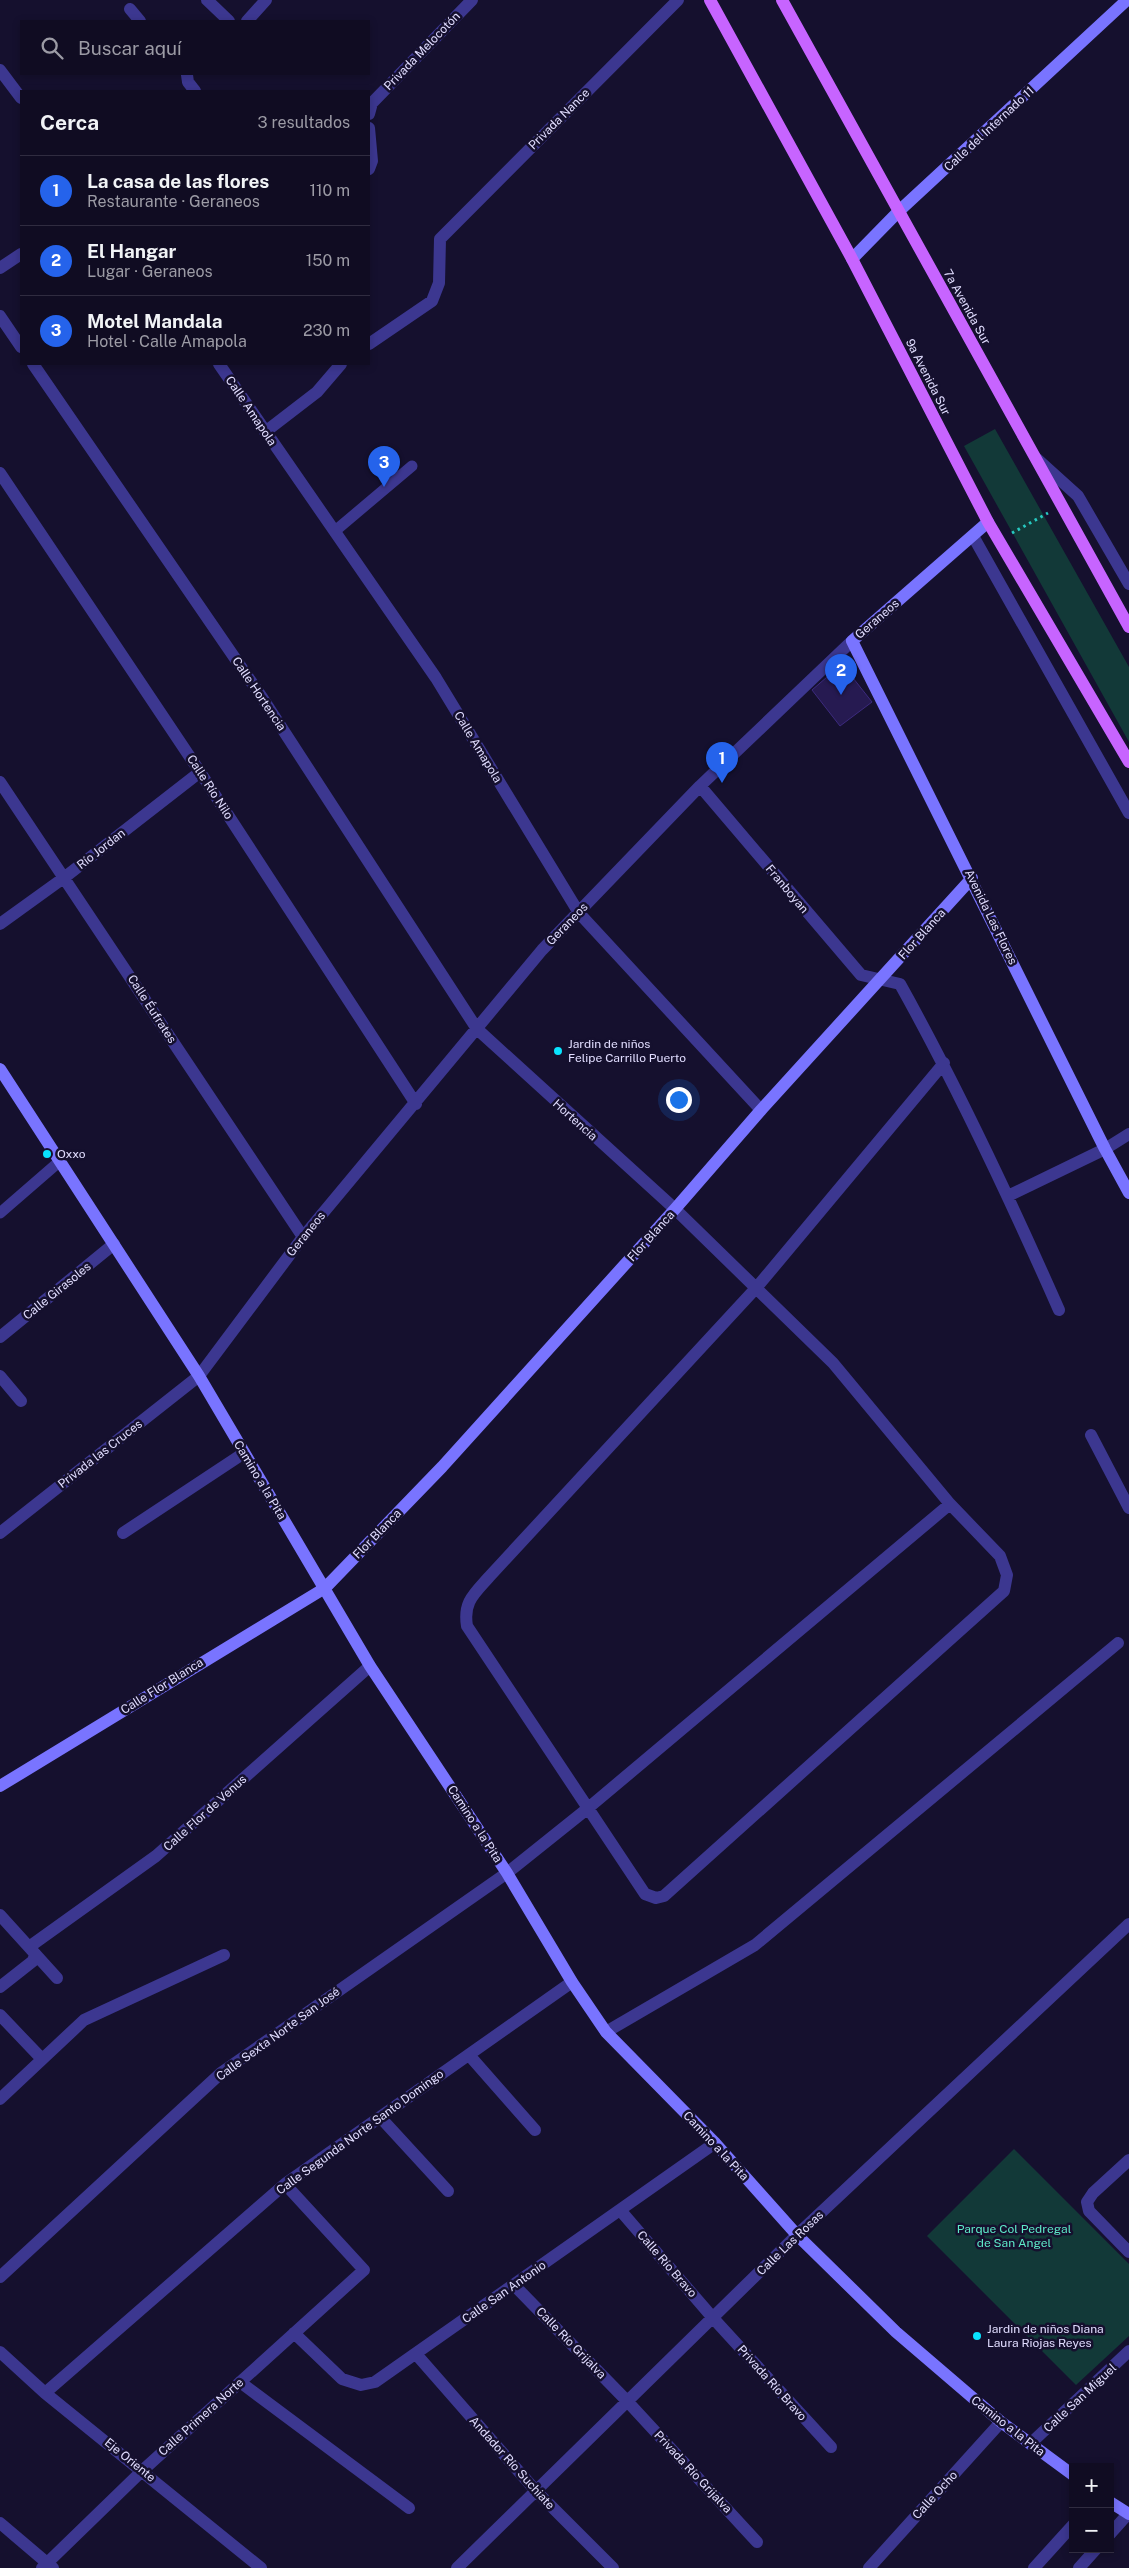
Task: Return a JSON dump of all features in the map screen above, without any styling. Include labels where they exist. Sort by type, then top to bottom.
[{"type":"main road","name":"9a Avenida Sur","points":[[710,0],[852,259],[988,522],[1129,762]]},
{"type":"main road","name":"7a Avenida Sur","points":[[782,0],[1129,627]]},
{"type":"street","points":[[207,0],[228,20]]},
{"type":"street","points":[[248,20],[266,0]]},
{"type":"street","name":"Privada Melocotón","points":[[370,108],[472,0]]},
{"type":"street","name":"Privada Nance","points":[[370,343],[432,301],[439,283],[440,239],[678,0]]},
{"type":"street","name":"Calle del Internado 11","points":[[852,259],[899,211],[1127,0]]},
{"type":"street","points":[[130,9],[139,20]]},
{"type":"street","points":[[0,70],[20,97]]},
{"type":"street","points":[[186,75],[188,82],[194,90]]},
{"type":"street","points":[[370,139],[372,161],[370,166]]},
{"type":"street","points":[[0,268],[20,255]]},
{"type":"street","points":[[0,316],[20,346]]},
{"type":"street","name":"Calle Hortencia","points":[[34,365],[263,699],[476,1029]]},
{"type":"street","name":"Calle Amapola","points":[[220,365],[264,432],[436,678],[578,913],[761,1110]]},
{"type":"street","points":[[264,432],[317,392],[340,365]]},
{"type":"street","points":[[1031,453],[1078,496],[1125,567],[1129,584]]},
{"type":"street","name":"Calle Río Nilo","points":[[0,473],[200,772],[416,1104]]},
{"type":"street","name":"Geraneos","points":[[199,1376],[303,1237],[416,1104],[542,950],[700,786],[852,641],[988,522]]},
{"type":"street","points":[[973,536],[1129,813]]},
{"type":"street","name":"Avenida Las Flores","points":[[852,641],[972,878],[1105,1150],[1129,1193]]},
{"type":"street","name":"Río Jordan","points":[[0,924],[65,877],[200,772]]},
{"type":"street","name":"Calle Éufrates","points":[[0,782],[303,1237]]},
{"type":"street","name":"Franboyan","points":[[700,786],[862,975],[900,984],[944,1063],[1060,1310]]},
{"type":"street","name":"Flor Blanca","points":[[325,1588],[442,1467],[675,1209],[761,1110],[972,878]]},
{"type":"street","name":"Hortencia","points":[[476,1029],[675,1209],[833,1363],[950,1504],[1000,1556],[1006,1575],[1004,1591],[664,1896],[656,1898],[645,1894],[588,1809]]},
{"type":"street","points":[[588,1809],[467,1626],[464,1611],[472,1596],[489,1577],[757,1287],[944,1063]]},
{"type":"street","name":"Camino a la Pita","points":[[0,1069],[199,1376],[370,1666],[507,1872],[572,1982],[606,2032],[714,2143],[797,2235],[896,2332],[1001,2422],[1069,2472]]},
{"type":"street","points":[[1008,1196],[1105,1150],[1129,1134]]},
{"type":"street","name":"Calle Girasoles","points":[[0,1337],[114,1244]]},
{"type":"street","points":[[0,1376],[21,1401]]},
{"type":"street","name":"Privada las Cruces","points":[[0,1533],[199,1376]]},
{"type":"street","points":[[1091,1435],[1129,1508]]},
{"type":"street","points":[[123,1533],[244,1453]]},
{"type":"street","name":"Calle Sexta Norte San José","points":[[0,2277],[221,2073],[507,1872],[588,1809],[950,1504]]},
{"type":"street","name":"Calle Flor Blanca","points":[[0,1786],[325,1588]]},
{"type":"street","points":[[606,2032],[755,1945],[1118,1643]]},
{"type":"street","name":"Calle Flor de Venus","points":[[0,1987],[33,1961],[32,1951],[156,1856],[370,1666]]},
{"type":"street","points":[[0,1915],[57,1978]]},
{"type":"street","name":"Calle Las Rosas","points":[[457,2568],[797,2235],[1129,1924]]},
{"type":"street","points":[[0,2099],[84,2020],[224,1955]]},
{"type":"street","name":"Calle Segunda Norte Santo Domingo","points":[[45,2393],[285,2184],[572,1982]]},
{"type":"street","points":[[0,2014],[42,2059]]},
{"type":"street","points":[[468,2055],[535,2130]]},
{"type":"street","points":[[380,2117],[448,2191]]},
{"type":"street","name":"Calle San Antonio","points":[[294,2333],[342,2379],[361,2385],[375,2382],[714,2143]]},
{"type":"street","points":[[1129,2160],[1093,2193],[1087,2202],[1090,2211],[1129,2252]]},
{"type":"street","name":"Calle Primera Norte","points":[[47,2566],[143,2470],[364,2270],[285,2184]]},
{"type":"street","name":"Calle Río Bravo","points":[[620,2210],[713,2318]]},
{"type":"street","name":"Calle Río Grijalva","points":[[514,2284],[628,2402]]},
{"type":"street","name":"Privada Río Bravo","points":[[713,2318],[831,2447]]},
{"type":"street","name":"Calle San Miguel","points":[[1030,2444],[1129,2351]]},
{"type":"street","name":"Eje Oriente","points":[[0,2352],[45,2393],[143,2470],[261,2568]]},
{"type":"street","name":"Andador Río Suchiate","points":[[416,2354],[536,2491],[613,2568]]},
{"type":"street","points":[[240,2382],[409,2508]]},
{"type":"street","name":"Privada Río Grijalva","points":[[628,2402],[758,2542]]},
{"type":"street","name":"Calle Ocho","points":[[869,2568],[1001,2422]]},
{"type":"street","points":[[1114,2505],[1129,2514],[1114,2530]]},
{"type":"street","points":[[0,2523],[47,2566]]},
{"type":"street","points":[[1034,2568],[1069,2529]]},
{"type":"street","points":[[1078,2568],[1092,2553]]},
{"type":"lane","points":[[335,531],[412,466]]},
{"type":"lane","points":[[0,1213],[60,1161]]},
{"type":"path","points":[[998,540],[1061,506]]},
{"type":"green space","points":[[995,429],[1129,667],[1129,742],[964,446]]},
{"type":"green space","name":"Parque Col Pedregal de San Angel","points":[[1014,2149],[1129,2264],[1129,2336],[1076,2385],[927,2236]]},
{"type":"building","points":[[842,664],[872,702],[840,726],[812,690]]},
{"type":"place","name":"Motel Mandala","points":[[384,487]]},
{"type":"place","name":"El Hangar","points":[[841,695]]},
{"type":"place","name":"La casa de las flores","points":[[722,783]]},
{"type":"place","name":"Jardin de niños Felipe Carrillo Puerto","points":[[558,1051]]},
{"type":"place","name":"Oxxo","points":[[47,1154]]},
{"type":"place","name":"Jardin de niños Diana Laura Riojas Reyes","points":[[977,2336]]}]
